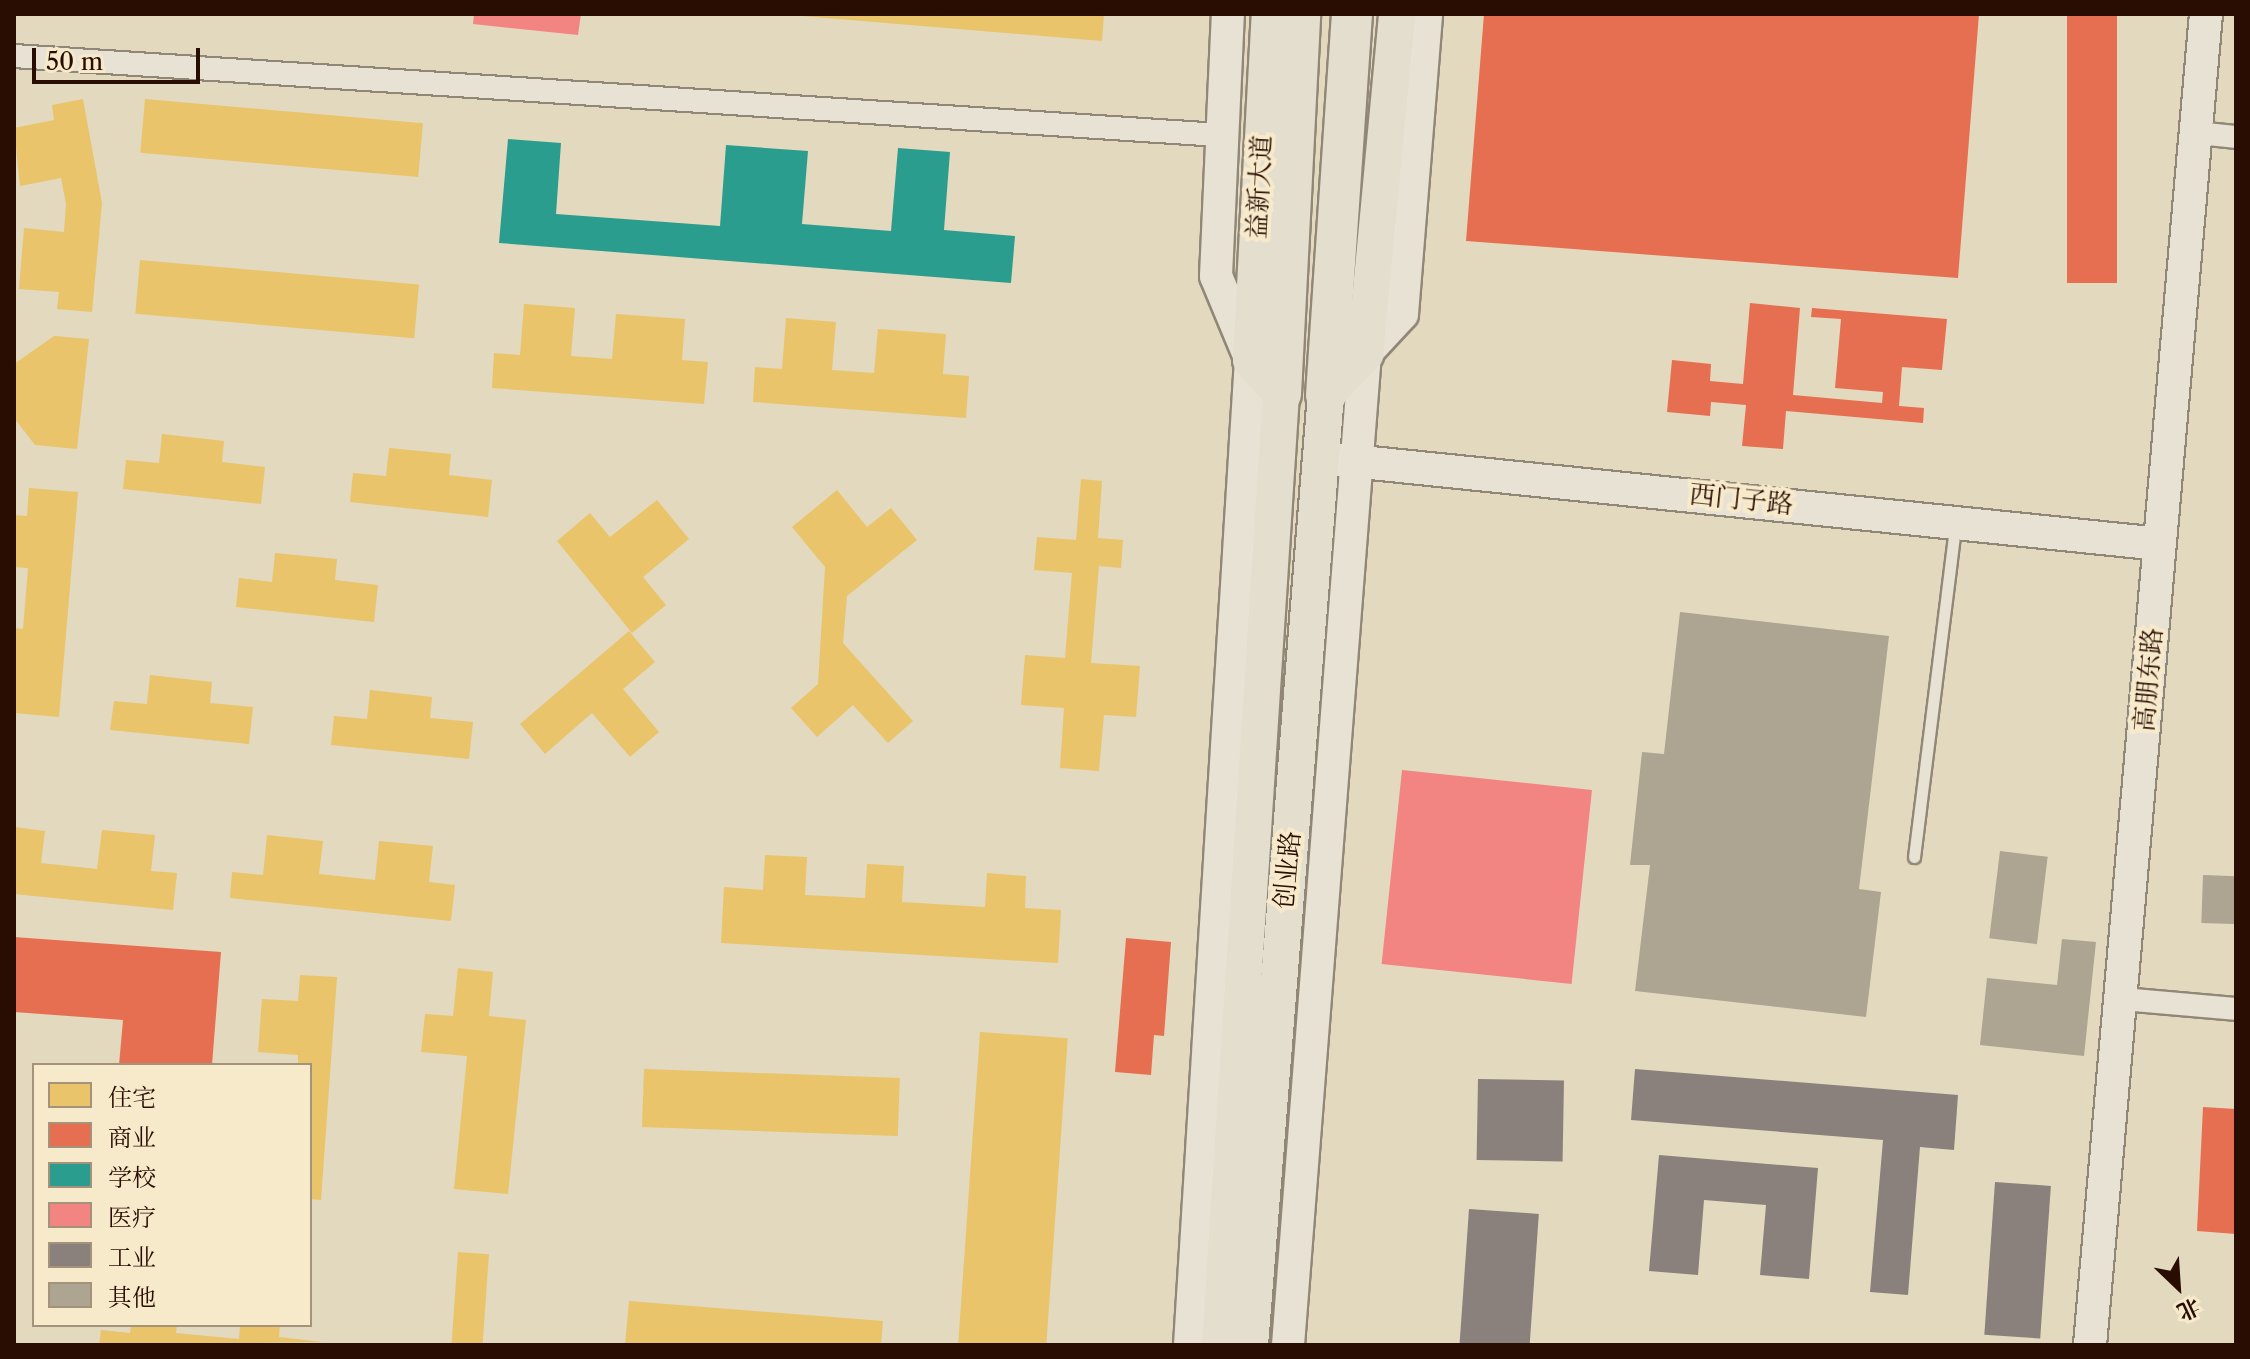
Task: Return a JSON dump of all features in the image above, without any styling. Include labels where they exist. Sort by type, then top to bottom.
[{"type":"highway","points":[[1281,394],[1278,120],[1300,14]]},
{"type":"highway","points":[[1326,395],[1352,14]]},
{"type":"main road","name":"益新大道","points":[[1251,360],[1278,120],[1270,14]]},
{"type":"main road","points":[[1326,395],[1365,354],[1390,130],[1397,14]]},
{"type":"main road","points":[[1251,360],[1281,394]]},
{"type":"main road","name":"创业路","points":[[1220,1345],[1281,394]]},
{"type":"main road","name":"创业路","points":[[1250,1345],[1337,460],[1326,395]]},
{"type":"street","points":[[1190,1345],[1251,360],[1216,276],[1220,135],[1228,14]]},
{"type":"street","points":[[1288,1345],[1337,460],[1365,354],[1402,314],[1426,14]]},
{"type":"street","name":"高朋东路","points":[[2090,1345],[2206,14]]},
{"type":"street","points":[[14,56],[1220,135]]},
{"type":"street","points":[[2198,133],[2236,137]]},
{"type":"street","name":"西门子路","points":[[1337,460],[2160,544]]},
{"type":"street","points":[[2122,999],[2236,1009]]},
{"type":"lane","points":[[1914,857],[1956,521]]},
{"type":"building: 住宅","points":[[778,14],[1104,14],[1102,41]]},
{"type":"building: 住宅","points":[[83,99],[102,203],[92,312],[57,309],[59,292],[19,289],[24,228],[64,232],[66,204],[61,178],[20,186],[14,128],[54,120],[52,105]]},
{"type":"building: 住宅","points":[[145,99],[423,123],[418,177],[140,153]]},
{"type":"building: 住宅","points":[[140,260],[419,284],[414,338],[135,314]]},
{"type":"building: 住宅","points":[[524,304],[575,308],[571,356],[612,359],[616,314],[685,319],[682,360],[708,362],[704,404],[492,388],[494,353],[520,355]]},
{"type":"building: 住宅","points":[[786,318],[836,322],[832,370],[874,373],[878,329],[946,334],[943,374],[969,376],[966,418],[753,402],[755,367],[782,369]]},
{"type":"building: 住宅","points":[[54,336],[89,339],[77,449],[35,445],[14,418],[14,364]]},
{"type":"building: 住宅","points":[[162,434],[224,441],[222,462],[265,467],[261,504],[123,489],[126,460],[159,463]]},
{"type":"building: 住宅","points":[[389,448],[451,454],[449,475],[492,480],[488,517],[350,502],[353,473],[386,476]]},
{"type":"building: 住宅","points":[[1081,479],[1102,481],[1098,538],[1123,540],[1121,568],[1099,566],[1091,663],[1140,666],[1136,717],[1104,715],[1099,771],[1060,768],[1064,708],[1021,705],[1025,655],[1065,658],[1072,573],[1034,570],[1037,537],[1076,540]]},
{"type":"building: 住宅","points":[[29,488],[78,492],[59,717],[14,713],[14,628],[23,629],[28,568],[14,567],[14,515],[27,516]]},
{"type":"building: 住宅","points":[[837,490],[867,527],[891,508],[917,540],[847,596],[843,643],[913,721],[888,743],[853,705],[817,737],[791,708],[818,684],[825,567],[792,527]]},
{"type":"building: 住宅","points":[[657,500],[689,539],[643,577],[666,605],[632,633],[557,541],[590,513],[610,537]]},
{"type":"building: 住宅","points":[[275,553],[337,559],[335,580],[378,585],[374,622],[236,607],[239,578],[272,582]]},
{"type":"building: 住宅","points":[[629,631],[655,662],[623,689],[659,732],[630,757],[592,713],[545,754],[520,724]]},
{"type":"building: 住宅","points":[[150,675],[212,682],[210,703],[253,707],[249,744],[110,730],[114,701],[147,704]]},
{"type":"building: 住宅","points":[[370,690],[432,697],[430,718],[473,722],[469,759],[331,745],[334,716],[367,719]]},
{"type":"building: 住宅","points":[[14,827],[45,831],[41,863],[97,869],[102,830],[155,835],[151,871],[177,873],[173,910],[14,894]]},
{"type":"building: 住宅","points":[[267,835],[323,841],[319,874],[375,880],[379,841],[433,846],[429,882],[455,885],[451,921],[230,898],[232,872],[263,875]]},
{"type":"building: 住宅","points":[[765,855],[807,857],[805,895],[865,898],[867,864],[904,866],[902,902],[985,907],[987,873],[1026,876],[1025,908],[1061,910],[1058,963],[721,943],[724,887],[763,890]]},
{"type":"building: 住宅","points":[[458,968],[493,972],[489,1016],[526,1020],[508,1194],[454,1189],[467,1056],[421,1052],[425,1014],[453,1016]]},
{"type":"building: 住宅","points":[[300,975],[337,977],[321,1200],[312,1199],[312,1063],[298,1063],[298,1055],[258,1052],[262,999],[298,1001]]},
{"type":"building: 住宅","points":[[980,1032],[1068,1038],[1046,1345],[958,1345]]},
{"type":"building: 住宅","points":[[644,1069],[900,1078],[898,1136],[642,1127]]},
{"type":"building: 住宅","points":[[458,1252],[489,1254],[483,1345],[452,1345]]},
{"type":"building: 住宅","points":[[629,1301],[883,1321],[881,1345],[625,1345]]},
{"type":"building: 住宅","points":[[131,1327],[177,1327],[176,1333],[239,1339],[240,1327],[280,1327],[279,1337],[322,1342],[99,1345],[101,1330],[130,1333]]},
{"type":"building: 商业","points":[[1484,14],[1979,14],[1958,278],[1466,241]]},
{"type":"building: 商业","points":[[2067,14],[2117,14],[2117,283],[2067,283]]},
{"type":"building: 商业","points":[[1750,303],[1800,308],[1793,395],[1882,403],[1883,392],[1835,388],[1841,319],[1811,317],[1812,308],[1947,319],[1942,370],[1902,367],[1899,406],[1924,408],[1923,423],[1786,411],[1783,449],[1742,446],[1746,405],[1711,402],[1710,416],[1667,412],[1672,360],[1711,364],[1710,381],[1743,384]]},
{"type":"building: 商业","points":[[14,937],[221,952],[212,1063],[119,1063],[123,1020],[14,1012]]},
{"type":"building: 商业","points":[[1126,938],[1171,942],[1164,1036],[1154,1035],[1151,1075],[1115,1072]]},
{"type":"building: 商业","points":[[2203,1107],[2236,1109],[2236,1234],[2197,1231]]},
{"type":"building: 学校","points":[[508,139],[561,143],[556,214],[720,226],[726,145],[808,151],[802,224],[891,231],[898,148],[950,152],[944,230],[1015,236],[1011,283],[499,243]]},
{"type":"building: 医疗","points":[[474,14],[581,14],[578,35],[473,24]]},
{"type":"building: 医疗","points":[[1402,770],[1592,790],[1572,984],[1382,964]]},
{"type":"building: 工业","points":[[1635,1069],[1958,1095],[1954,1150],[1920,1147],[1908,1295],[1870,1292],[1883,1140],[1631,1120]]},
{"type":"building: 工业","points":[[1478,1079],[1564,1081],[1563,1161],[1477,1160]]},
{"type":"building: 工业","points":[[1659,1155],[1818,1168],[1809,1279],[1760,1275],[1766,1205],[1704,1200],[1698,1275],[1649,1271]]},
{"type":"building: 工业","points":[[1995,1182],[2051,1186],[2040,1339],[1984,1335]]},
{"type":"building: 工业","points":[[1469,1209],[1539,1214],[1530,1345],[1460,1345]]},
{"type":"building: 其他","points":[[1680,612],[1889,636],[1859,889],[1881,892],[1866,1017],[1635,991],[1650,865],[1630,865],[1642,752],[1664,754]]},
{"type":"building: 其他","points":[[2000,851],[2048,857],[2037,944],[1989,938]]},
{"type":"building: 其他","points":[[2203,875],[2236,876],[2234,924],[2201,923]]},
{"type":"building: 其他","points":[[2062,939],[2096,942],[2084,1056],[1980,1045],[1987,978],[2057,985]]}]
